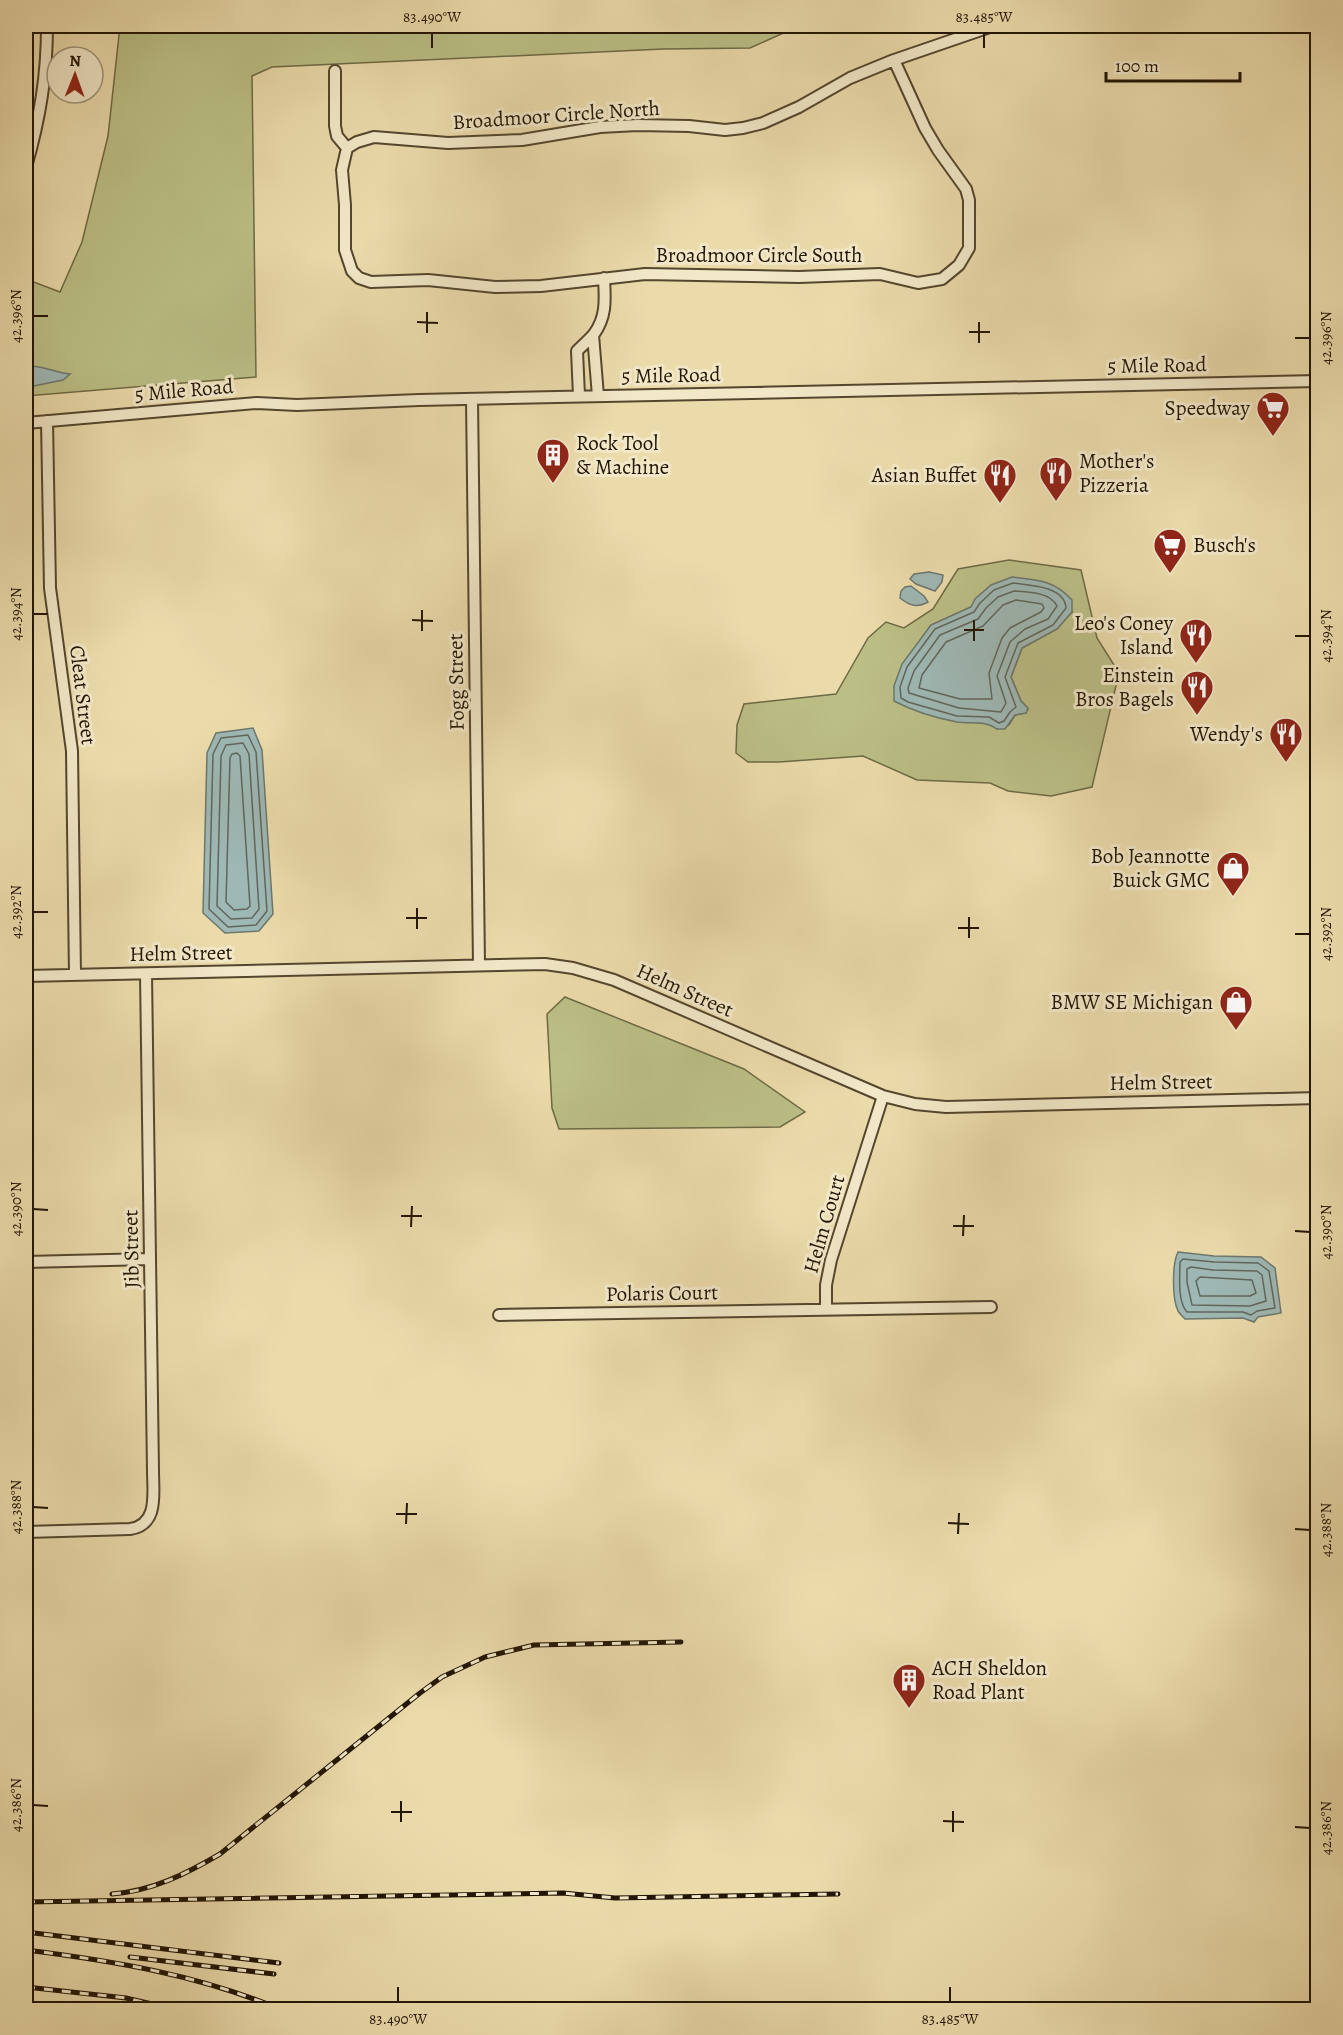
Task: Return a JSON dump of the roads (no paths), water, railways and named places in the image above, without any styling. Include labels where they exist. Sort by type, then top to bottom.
[{"type":"street","points":[[26,167],[43,94],[47,63],[47,26]]},
{"type":"street","name":"Broadmoor Circle North","points":[[348,148],[357,142],[374,137],[448,143],[522,140],[622,125],[689,126],[725,130],[743,128],[763,123],[799,107],[850,78],[894,60],[993,26]]},
{"type":"street","name":"Broadmoor Circle South","points":[[348,148],[342,170],[345,250],[352,271],[359,278],[371,282],[428,280],[495,287],[541,286],[645,274],[799,277],[880,274],[918,283],[942,279],[959,265],[969,248],[969,200],[966,189],[925,128],[894,60]]},
{"type":"street","points":[[335,71],[335,126],[337,136],[348,148]]},
{"type":"street","points":[[579,396],[578,351],[593,335],[605,311],[604,278]]},
{"type":"street","points":[[593,335],[598,396]]},
{"type":"street","name":"5 Mile Road","points":[[26,423],[257,404],[297,405],[579,396],[1317,381]]},
{"type":"street","name":"Fogg Street","points":[[472,399],[479,965]]},
{"type":"street","name":"Cleat Street","points":[[47,421],[50,588],[72,751],[75,975]]},
{"type":"street","name":"Helm Street","points":[[26,976],[545,964],[596,974],[883,1096],[915,1104],[946,1107],[1317,1098]]},
{"type":"street","name":"Jib Street","points":[[26,1532],[130,1529],[140,1527],[147,1522],[153,1507],[146,974]]},
{"type":"street","name":"Helm Court","points":[[826,1309],[826,1285],[831,1260],[883,1096]]},
{"type":"street","points":[[26,1262],[150,1259]]},
{"type":"street","points":[[826,1309],[991,1307]]},
{"type":"street","name":"Polaris Court","points":[[499,1315],[826,1309]]},
{"type":"water","points":[[26,367],[70,374],[63,380],[29,387],[26,386]]},
{"type":"water","points":[[929,572],[943,575],[942,582],[935,591],[916,584],[910,579],[914,574]]},
{"type":"water","points":[[1012,577],[1038,580],[1052,585],[1072,600],[1072,612],[1057,629],[1022,648],[1011,677],[1021,701],[1028,708],[1026,713],[1015,715],[1005,729],[997,729],[983,723],[957,722],[933,716],[894,701],[894,686],[902,664],[931,625],[971,607],[975,599],[991,585]]},
{"type":"water","points":[[911,586],[928,602],[914,605],[900,598],[901,591]]},
{"type":"water","points":[[253,728],[262,750],[273,914],[259,931],[225,933],[203,913],[207,753],[216,733]]},
{"type":"water","points":[[1178,1252],[1214,1256],[1261,1257],[1275,1268],[1281,1313],[1258,1317],[1254,1322],[1243,1318],[1185,1319],[1178,1311],[1174,1290]]},
{"type":"railway","points":[[112,1894],[155,1885],[220,1854],[420,1693],[442,1677],[485,1657],[534,1645],[681,1642]]},
{"type":"railway","points":[[26,1902],[563,1893],[615,1898],[838,1894]]},
{"type":"railway","points":[[26,1932],[279,1963]]},
{"type":"railway","points":[[26,1950],[156,1971],[219,1987],[282,2010]]},
{"type":"railway","points":[[130,1957],[274,1974]]},
{"type":"railway","points":[[26,1987],[126,1998],[178,2010]]},
{"type":"place","name":"Speedway","points":[[1273,437]]},
{"type":"place","name":"Rock Tool & Machine","points":[[553,484]]},
{"type":"place","name":"Mother's Pizzeria","points":[[1056,502]]},
{"type":"place","name":"Asian Buffet","points":[[1000,504]]},
{"type":"place","name":"Busch's","points":[[1170,574]]},
{"type":"place","name":"Leo's Coney Island","points":[[1196,664]]},
{"type":"place","name":"Einstein Bros Bagels","points":[[1197,716]]},
{"type":"place","name":"Wendy's","points":[[1286,763]]},
{"type":"place","name":"Bob Jeannotte Buick GMC","points":[[1233,897]]},
{"type":"place","name":"BMW SE Michigan","points":[[1236,1031]]},
{"type":"place","name":"ACH Sheldon Road Plant","points":[[909,1709]]}]
